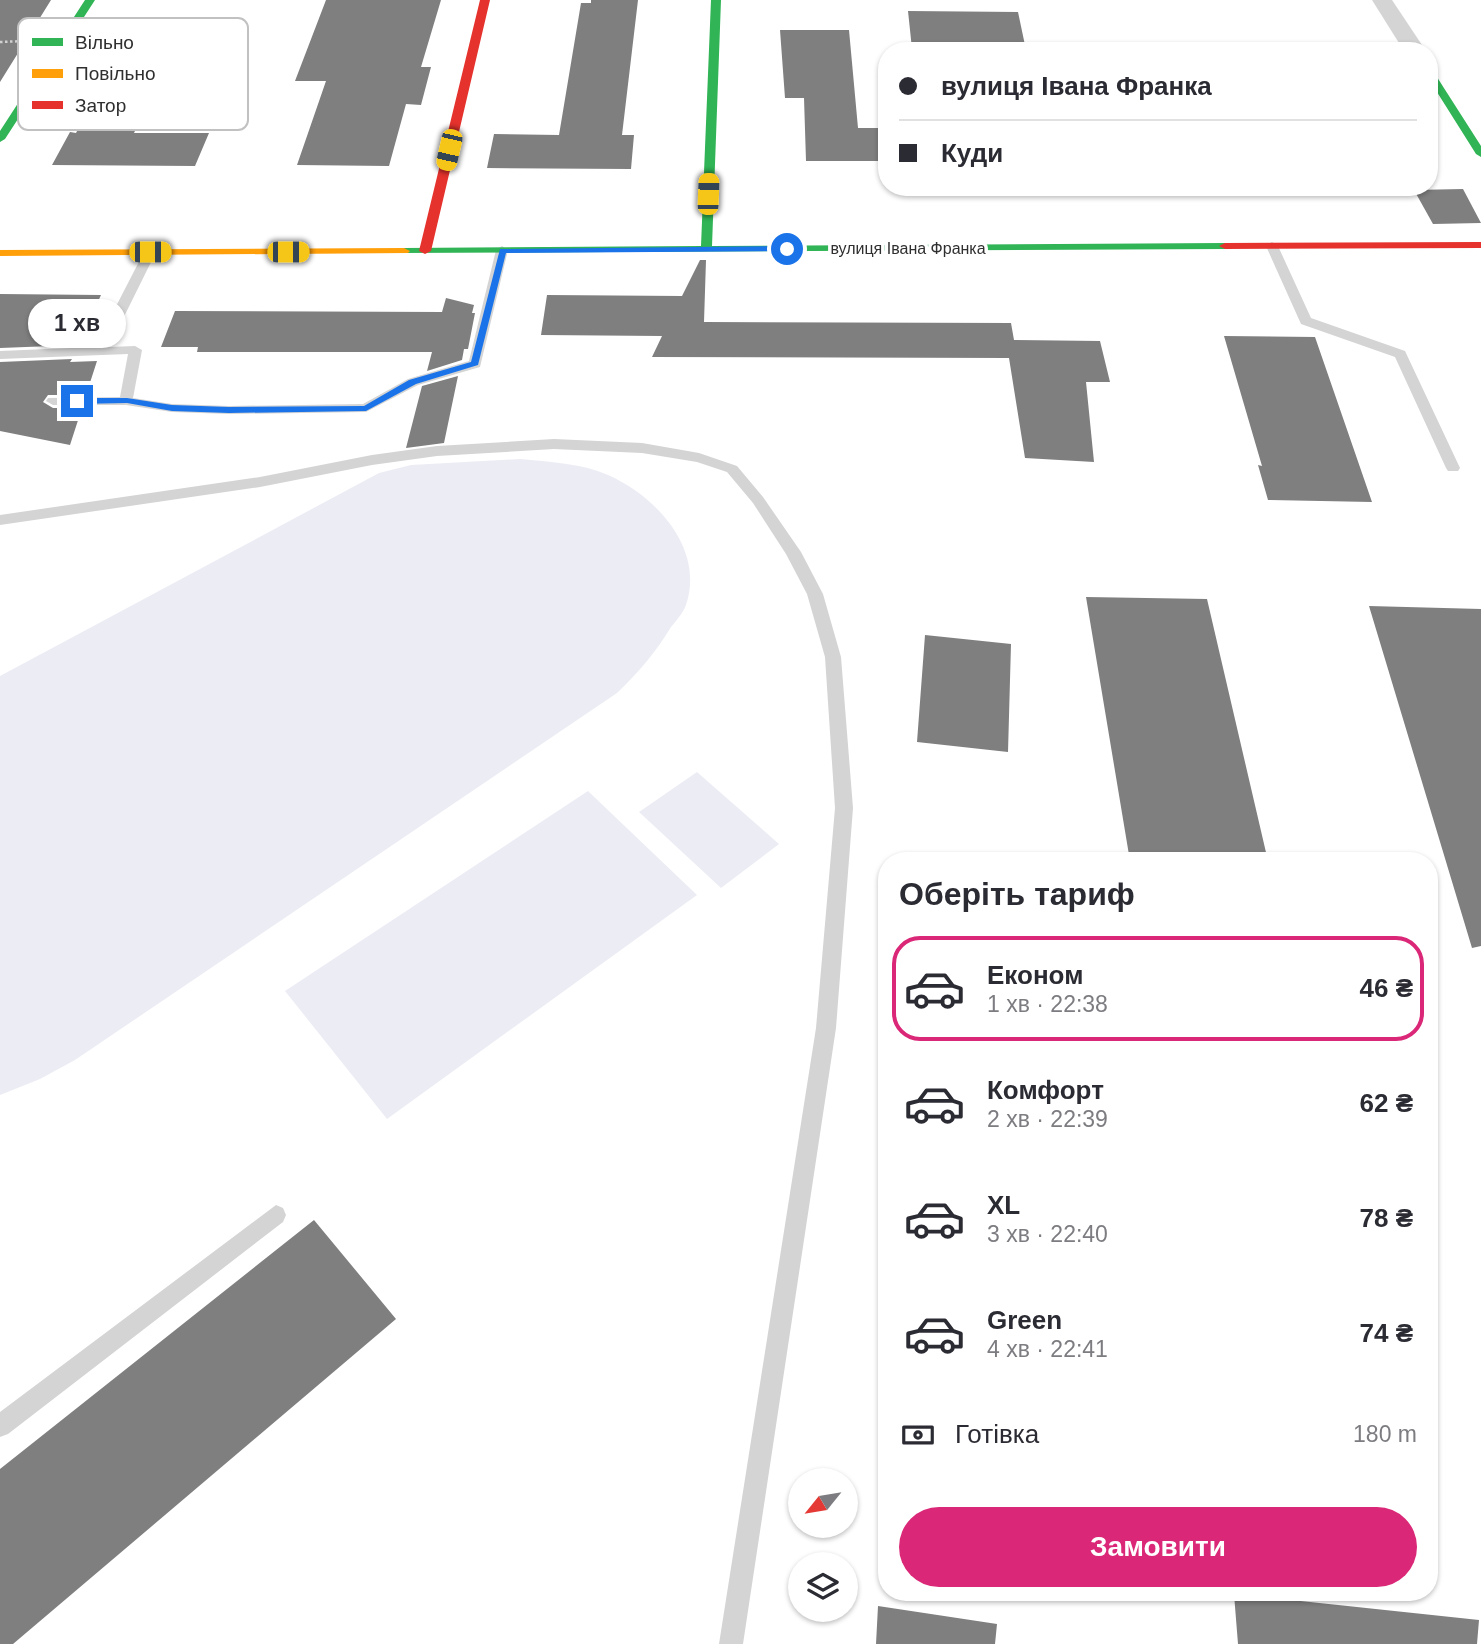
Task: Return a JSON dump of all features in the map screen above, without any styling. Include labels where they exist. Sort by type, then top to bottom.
[{"type":"street","points":[[78,18],[90,0]]},
{"type":"street","points":[[425,251],[485,0]]},
{"type":"street","points":[[706,249],[716,0]]},
{"type":"street","points":[[1382,0],[1409,42]]},
{"type":"street","points":[[1438,87],[1481,154]]},
{"type":"street","points":[[0,139],[18,111]]},
{"type":"street","name":"вулиця Івана Франка","points":[[0,253],[1481,245]]},
{"type":"lane","points":[[1272,246],[1306,321],[1401,354],[1453,468]]},
{"type":"lane","points":[[53,401],[127,401],[172,408],[217,410],[366,408],[412,382],[475,363],[502,250]]},
{"type":"lane","points":[[100,351],[150,252]]},
{"type":"lane","points":[[0,355],[135,350],[127,401]]},
{"type":"lane","points":[[0,520],[260,482],[372,460],[438,451],[554,444],[642,448],[699,458],[732,469],[758,500],[793,552],[815,594],[833,657],[844,807],[826,1028],[731,1644]]},
{"type":"lane","points":[[0,1426],[276,1215]]},
{"type":"shaded area","points":[[520,459],[576,465],[608,475],[643,496],[672,527],[689,564],[690,584],[683,611],[647,662],[617,693],[75,1060],[40,1079],[0,1095],[0,676],[379,473],[411,465]]},
{"type":"shaded area","points":[[697,772],[779,844],[721,888],[639,812]]},
{"type":"shaded area","points":[[588,791],[697,895],[387,1119],[285,991]]},
{"type":"building","points":[[0,0],[51,0],[40,18],[18,18],[18,53],[0,82]]},
{"type":"building","points":[[326,0],[441,0],[421,67],[431,67],[421,105],[406,104],[389,166],[297,165],[326,81],[295,81]]},
{"type":"building","points":[[591,0],[638,0],[622,135],[634,135],[631,169],[487,168],[494,134],[559,135],[581,3],[591,3]]},
{"type":"building","points":[[908,11],[1018,12],[1024,42],[911,42]]},
{"type":"building","points":[[780,30],[849,30],[858,128],[878,128],[878,161],[806,161],[804,98],[785,98]]},
{"type":"building","points":[[78,130],[135,130],[134,133],[209,133],[195,166],[52,165],[70,132],[76,133]]},
{"type":"building","points":[[1463,189],[1481,223],[1433,224],[1417,196],[1438,196],[1438,190]]},
{"type":"building","points":[[700,260],[706,260],[704,322],[1011,323],[1014,340],[1100,341],[1110,382],[1086,382],[1094,462],[1025,458],[1009,358],[652,357],[662,336],[541,335],[547,295],[682,296]]},
{"type":"building","points":[[0,294],[101,295],[78,345],[0,348]]},
{"type":"building","points":[[446,298],[474,305],[468,349],[464,349],[462,360],[427,371],[432,352],[197,352],[198,347],[161,347],[175,311],[442,312]]},
{"type":"building","points":[[1224,336],[1315,337],[1372,502],[1268,500],[1258,465],[1262,466]]},
{"type":"building","points":[[72,359],[70,362],[97,361],[86,395],[48,395],[43,402],[53,408],[82,408],[70,445],[0,431],[0,362]]},
{"type":"building","points":[[458,376],[444,443],[406,448],[422,386]]},
{"type":"building","points":[[1086,597],[1207,599],[1266,852],[1128,852]]},
{"type":"building","points":[[1369,606],[1481,609],[1481,946],[1472,948]]},
{"type":"building","points":[[925,635],[1011,644],[1008,752],[917,742]]},
{"type":"building","points":[[314,1220],[396,1319],[13,1644],[0,1644],[0,1469]]},
{"type":"building","points":[[1235,1601],[1300,1601],[1479,1620],[1477,1644],[1238,1644]]},
{"type":"building","points":[[878,1606],[997,1624],[995,1644],[876,1644]]},
{"type":"traffic: fast","points":[[78,18],[90,0]]},
{"type":"traffic: fast","points":[[706,249],[716,0]]},
{"type":"traffic: fast","points":[[1438,87],[1481,154]]},
{"type":"traffic: fast","points":[[0,139],[18,111]]},
{"type":"traffic: fast","points":[[404,251],[1225,246]]},
{"type":"traffic: slow","points":[[0,253],[404,251]]},
{"type":"traffic: jam","points":[[425,251],[485,0]]},
{"type":"traffic: jam","points":[[1225,246],[1481,245]]},
{"type":"route","points":[[77,401],[127,401],[172,408],[229,410],[366,408],[412,382],[475,363],[502,250],[787,249]]}]
